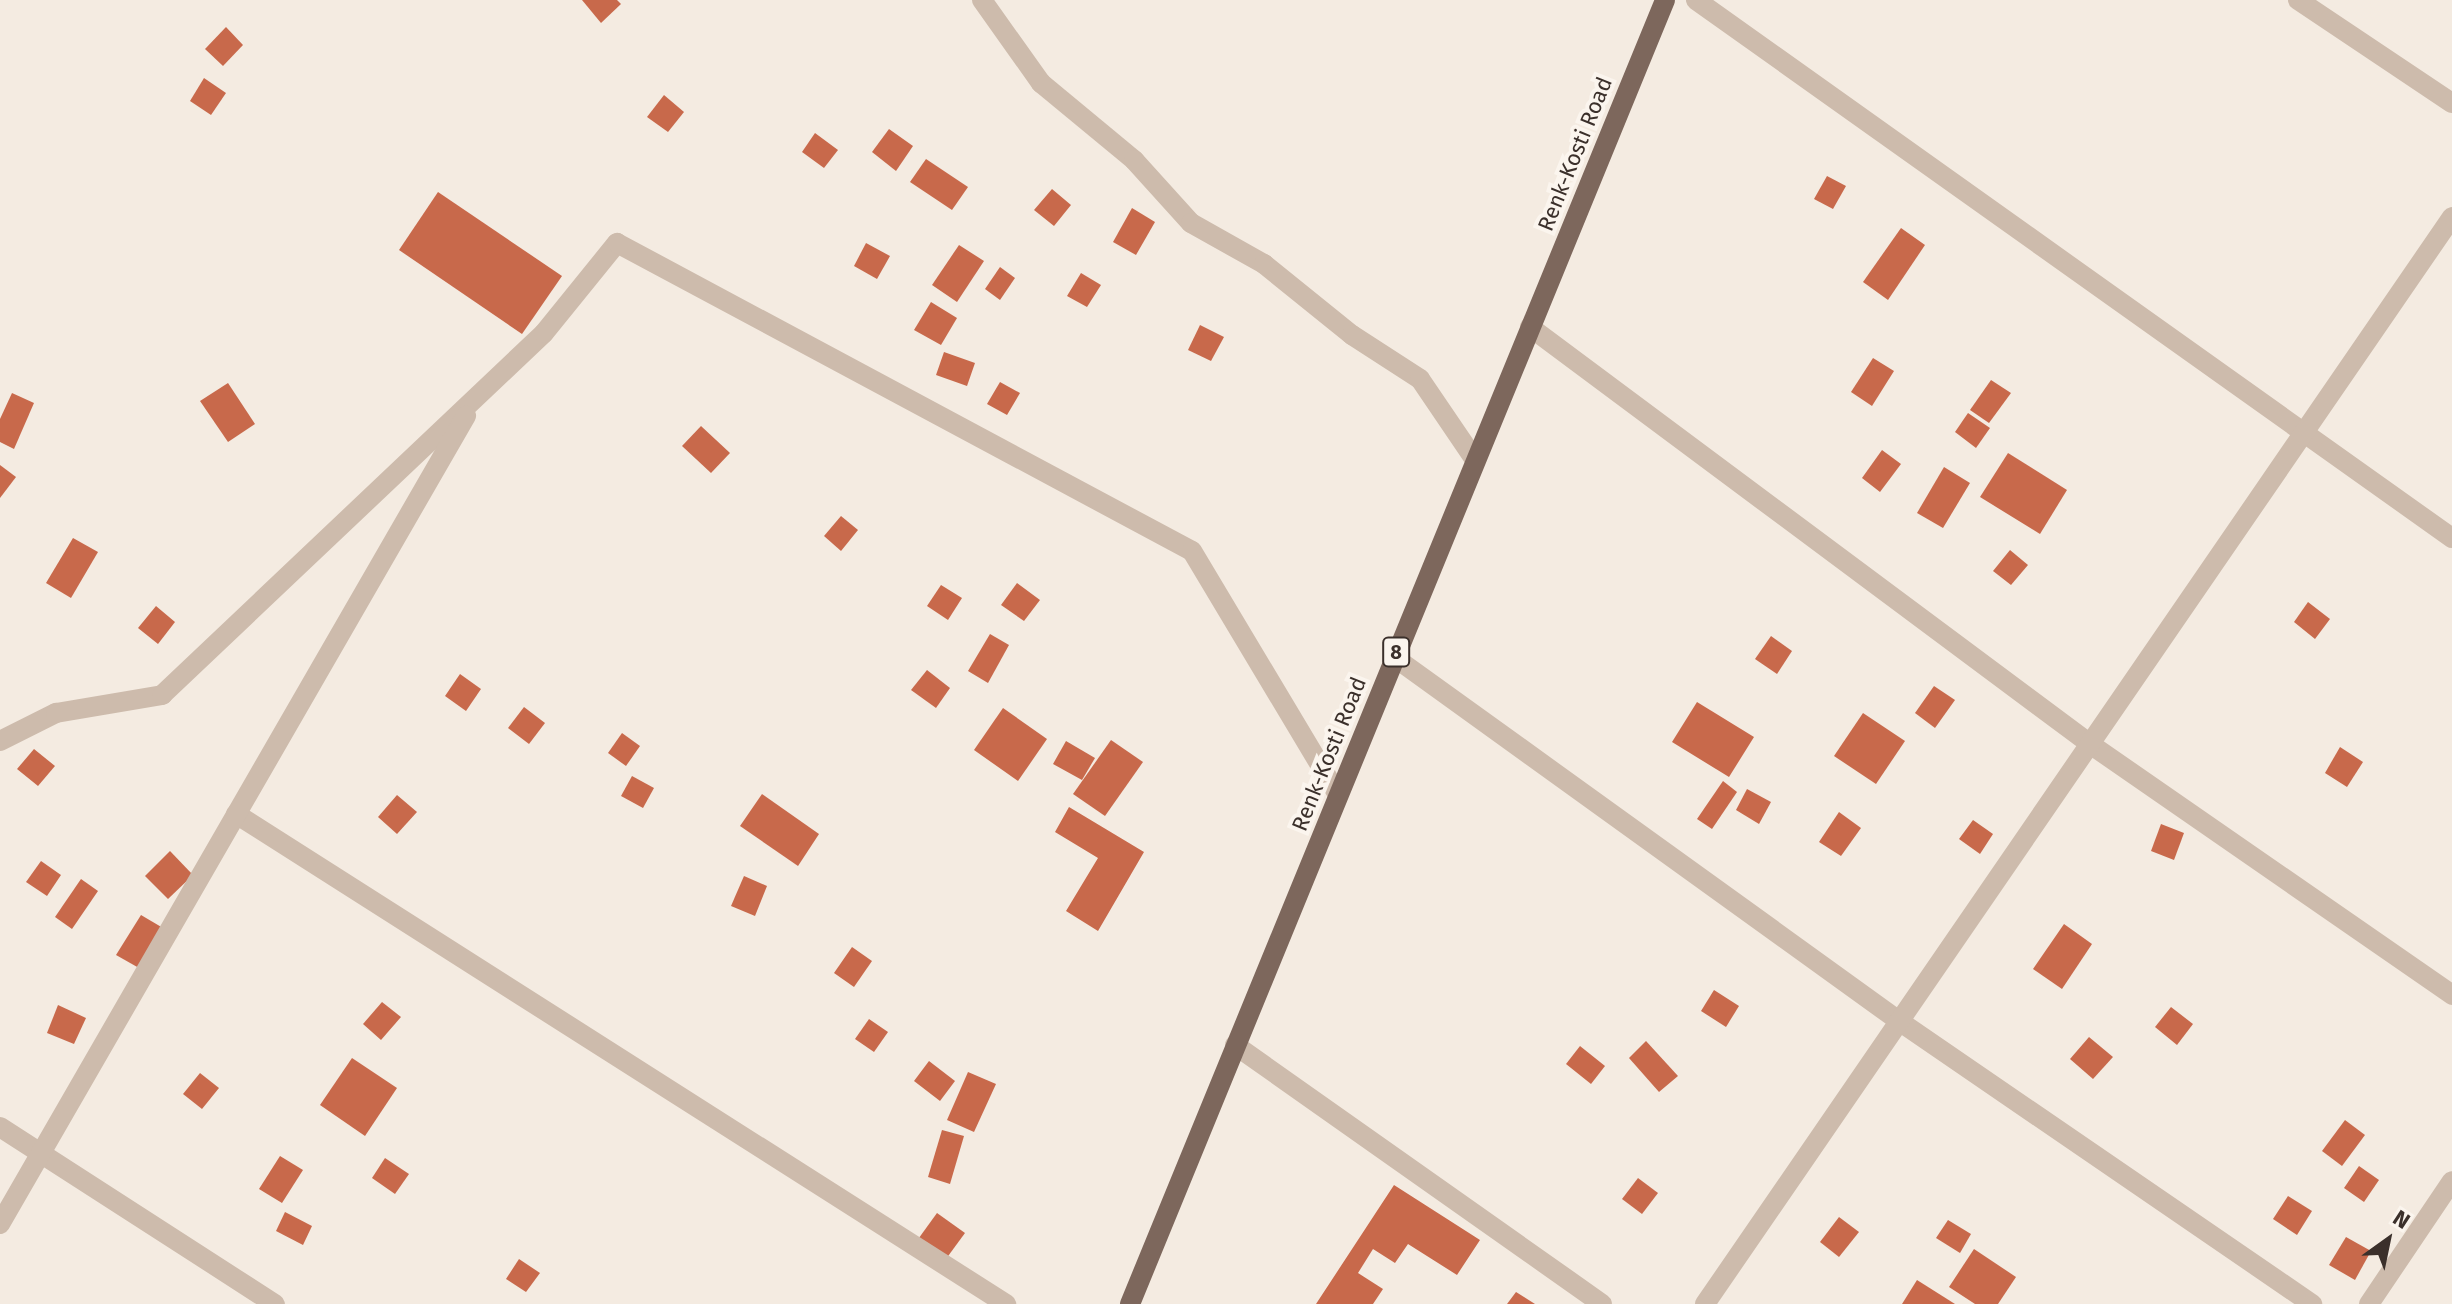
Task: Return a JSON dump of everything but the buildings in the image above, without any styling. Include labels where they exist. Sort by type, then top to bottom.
[{"type":"main road","name":"Renk-Kosti Road","points":[[1130,1304],[1665,0]]},
{"type":"street","points":[[982,0],[1041,83],[1134,160],[1191,223],[1264,264],[1352,335],[1420,379],[1475,460]]},
{"type":"street","points":[[1696,0],[2452,538]]},
{"type":"street","points":[[2298,0],[2452,103]]},
{"type":"street","points":[[1705,1304],[2452,217]]},
{"type":"street","points":[[0,741],[56,713],[162,695],[544,333],[617,243],[1192,551],[1338,795]]},
{"type":"street","points":[[1530,327],[2090,744],[2452,995]]},
{"type":"street","points":[[0,1224],[479,394]]},
{"type":"street","points":[[1394,657],[1899,1021],[2312,1304]]},
{"type":"street","points":[[236,814],[1006,1304]]},
{"type":"street","points":[[1235,1045],[1602,1304]]},
{"type":"street","points":[[0,1127],[275,1304]]},
{"type":"street","points":[[2369,1304],[2452,1181]]}]
